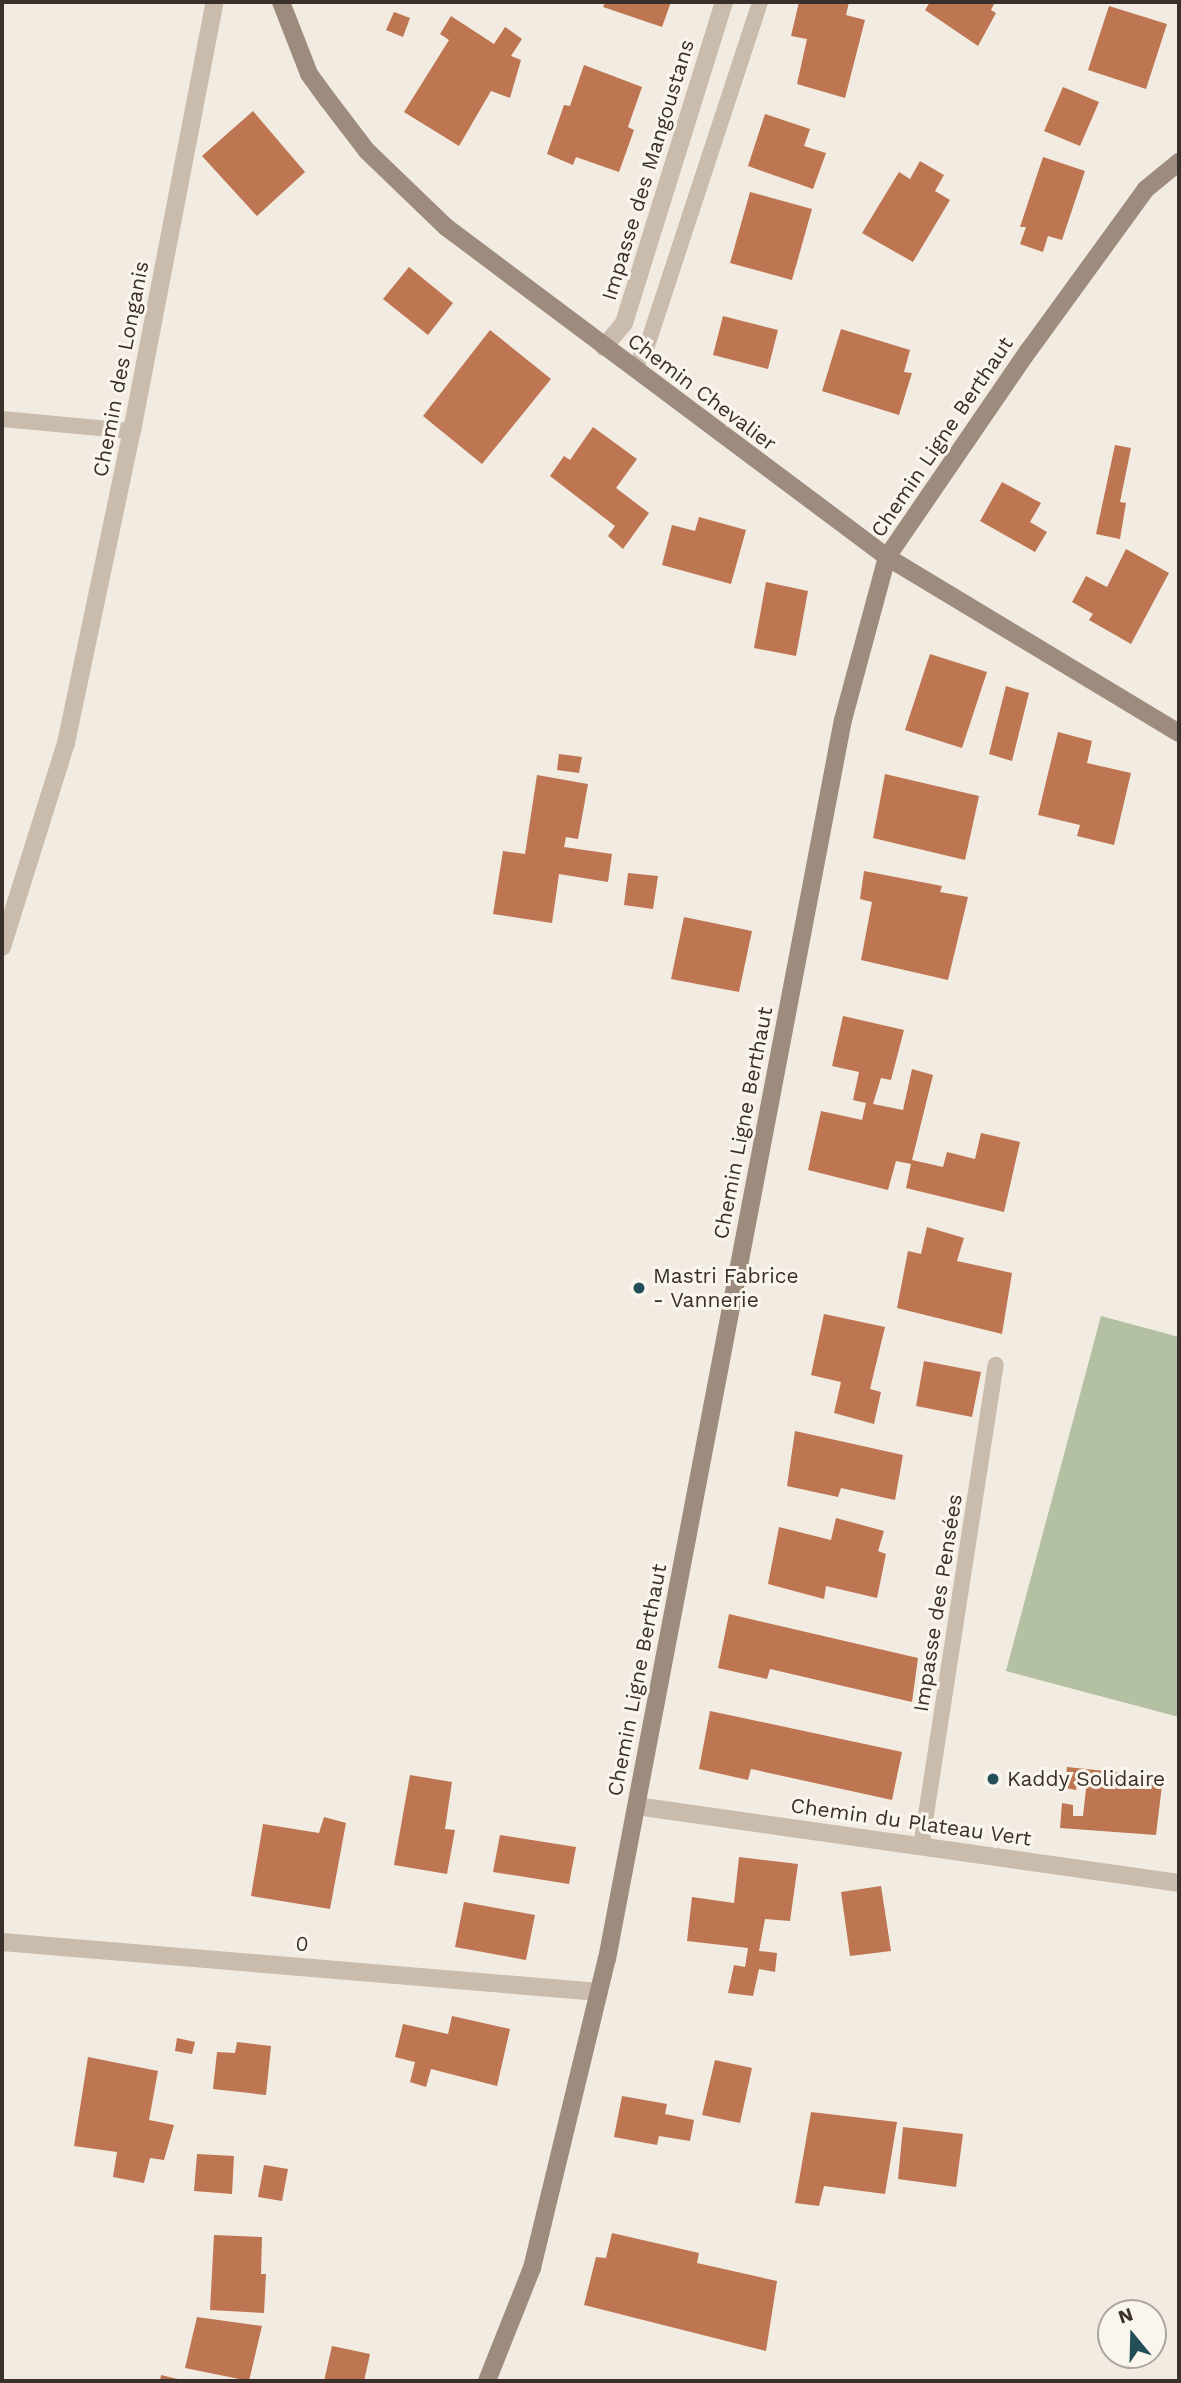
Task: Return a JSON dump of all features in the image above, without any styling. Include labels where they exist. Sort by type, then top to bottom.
[{"type":"street","name":"Chemin des Longanis","points":[[2,947],[65,743],[132,431],[215,2]]},
{"type":"street","name":"Chemin Chevalier","points":[[281,2],[309,74],[367,151],[446,227],[887,557],[1179,733]]},
{"type":"street","name":"Impasse des Mangoustans","points":[[604,347],[624,323],[724,2]]},
{"type":"street","name":"Chemin Ligne Berthaut","points":[[487,2381],[532,2267],[599,1992],[843,720],[887,557],[1029,350],[1146,189],[1179,162]]},
{"type":"street","name":"Chemin du Plateau Vert","points":[[636,1807],[1179,1883]]},
{"type":"street","name":"0","points":[[2,1942],[599,1992]]},
{"type":"lane","points":[[634,369],[647,346],[760,2]]},
{"type":"lane","points":[[2,419],[132,431]]},
{"type":"lane","name":"Impasse des Pensées","points":[[921,1847],[996,1365]]},
{"type":"green space","points":[[1101,1316],[1179,1337],[1179,1717],[1006,1671]]},
{"type":"building","points":[[605,2],[671,2],[662,27],[603,7]]},
{"type":"building","points":[[799,2],[849,2],[846,15],[865,20],[845,98],[797,84],[807,39],[791,36]]},
{"type":"building","points":[[930,2],[995,2],[991,10],[996,13],[978,46],[925,10]]},
{"type":"building","points":[[1109,6],[1167,24],[1146,89],[1088,70]]},
{"type":"building","points":[[394,12],[410,18],[403,37],[386,30]]},
{"type":"building","points":[[451,16],[494,44],[505,27],[522,39],[511,56],[521,60],[510,98],[491,91],[459,146],[404,112],[449,40],[440,34]]},
{"type":"building","points":[[584,65],[642,87],[628,127],[634,130],[619,172],[576,157],[573,165],[547,154],[564,105],[570,106]]},
{"type":"building","points":[[1063,87],[1099,102],[1080,146],[1044,131]]},
{"type":"building","points":[[253,111],[305,172],[257,216],[202,156]]},
{"type":"building","points":[[765,114],[810,129],[804,146],[826,153],[813,189],[748,166]]},
{"type":"building","points":[[1043,157],[1085,171],[1062,240],[1048,236],[1043,252],[1020,244],[1026,227],[1020,227]]},
{"type":"building","points":[[920,161],[944,175],[935,191],[950,200],[913,262],[862,233],[899,172],[910,179]]},
{"type":"building","points":[[750,192],[812,209],[792,280],[730,263]]},
{"type":"building","points":[[409,267],[453,303],[428,335],[383,299]]},
{"type":"building","points":[[723,316],[778,330],[768,369],[713,355]]},
{"type":"building","points":[[841,329],[910,350],[904,372],[912,373],[899,415],[822,391]]},
{"type":"building","points":[[490,330],[551,379],[482,464],[423,416]]},
{"type":"building","points":[[593,427],[637,459],[616,488],[649,513],[623,549],[608,536],[615,526],[550,476],[564,456],[570,460]]},
{"type":"building","points":[[1115,445],[1131,448],[1120,502],[1126,503],[1120,539],[1096,534]]},
{"type":"building","points":[[1002,482],[1041,503],[1030,522],[1047,532],[1035,552],[980,521]]},
{"type":"building","points":[[699,517],[746,530],[731,584],[662,565],[672,525],[695,531]]},
{"type":"building","points":[[1126,549],[1169,573],[1131,644],[1089,620],[1093,614],[1072,602],[1086,576],[1107,587]]},
{"type":"building","points":[[766,582],[808,591],[796,656],[754,648]]},
{"type":"building","points":[[930,654],[987,672],[962,748],[905,730]]},
{"type":"building","points":[[1006,686],[1029,693],[1012,761],[989,754]]},
{"type":"building","points":[[1058,732],[1092,741],[1087,763],[1131,773],[1114,845],[1077,836],[1080,825],[1038,815]]},
{"type":"building","points":[[559,754],[582,757],[579,773],[557,770]]},
{"type":"building","points":[[885,774],[979,796],[965,860],[873,838]]},
{"type":"building","points":[[537,775],[588,784],[578,839],[566,837],[564,847],[612,854],[608,882],[559,874],[552,923],[493,914],[503,851],[525,854]]},
{"type":"building","points":[[864,871],[942,886],[940,892],[968,897],[948,980],[861,960],[872,902],[860,899]]},
{"type":"building","points":[[628,873],[658,876],[653,909],[624,905]]},
{"type":"building","points":[[684,917],[752,931],[739,992],[671,979]]},
{"type":"building","points":[[843,1016],[904,1030],[891,1080],[881,1078],[873,1104],[903,1110],[912,1069],[933,1075],[912,1160],[943,1167],[947,1152],[975,1159],[981,1133],[1020,1142],[1004,1212],[906,1188],[911,1164],[896,1161],[888,1190],[808,1170],[821,1111],[862,1120],[866,1103],[853,1100],[859,1072],[832,1066]]},
{"type":"building","points":[[927,1227],[964,1238],[957,1261],[1012,1273],[1002,1334],[897,1308],[908,1251],[921,1254]]},
{"type":"building","points":[[824,1314],[885,1327],[870,1389],[881,1392],[874,1424],[834,1413],[841,1382],[811,1375]]},
{"type":"building","points":[[924,1361],[981,1372],[972,1417],[916,1406]]},
{"type":"building","points":[[795,1431],[903,1455],[895,1500],[841,1488],[838,1497],[787,1486]]},
{"type":"building","points":[[836,1518],[884,1531],[878,1551],[886,1554],[877,1598],[826,1586],[824,1599],[768,1584],[779,1527],[831,1540]]},
{"type":"building","points":[[729,1614],[918,1658],[912,1702],[770,1669],[767,1679],[718,1668]]},
{"type":"building","points":[[710,1711],[902,1752],[892,1800],[751,1769],[748,1780],[699,1769]]},
{"type":"building","points":[[1067,1767],[1163,1777],[1156,1835],[1060,1828],[1062,1803],[1073,1805],[1073,1816],[1083,1816],[1087,1780],[1078,1779],[1076,1790],[1065,1788]]},
{"type":"building","points":[[410,1775],[452,1782],[445,1829],[455,1830],[447,1874],[394,1865]]},
{"type":"building","points":[[324,1817],[346,1823],[330,1909],[251,1896],[263,1824],[319,1833]]},
{"type":"building","points":[[500,1835],[576,1847],[569,1884],[493,1872]]},
{"type":"building","points":[[739,1857],[798,1864],[790,1921],[765,1919],[759,1951],[777,1953],[775,1972],[759,1969],[753,1996],[728,1993],[734,1965],[745,1967],[748,1948],[687,1941],[692,1897],[734,1903]]},
{"type":"building","points":[[881,1886],[891,1951],[850,1956],[841,1892]]},
{"type":"building","points":[[464,1902],[535,1915],[526,1960],[455,1947]]},
{"type":"building","points":[[452,2016],[510,2029],[497,2086],[431,2069],[426,2087],[410,2082],[415,2062],[395,2057],[403,2024],[448,2034]]},
{"type":"building","points":[[177,2038],[195,2042],[192,2054],[175,2051]]},
{"type":"building","points":[[237,2042],[271,2046],[266,2095],[213,2089],[217,2052],[235,2053]]},
{"type":"building","points":[[88,2057],[158,2071],[149,2120],[174,2125],[164,2160],[150,2158],[144,2183],[113,2177],[117,2152],[74,2146]]},
{"type":"building","points":[[715,2060],[752,2068],[740,2123],[702,2115]]},
{"type":"building","points":[[622,2096],[667,2104],[665,2114],[694,2120],[690,2141],[659,2136],[657,2145],[614,2137]]},
{"type":"building","points":[[811,2112],[897,2122],[885,2194],[824,2186],[819,2206],[795,2203]]},
{"type":"building","points":[[903,2127],[963,2134],[956,2187],[898,2179]]},
{"type":"building","points":[[197,2154],[234,2156],[232,2194],[194,2191]]},
{"type":"building","points":[[264,2165],[288,2169],[282,2201],[258,2197]]},
{"type":"building","points":[[612,2233],[699,2253],[697,2263],[777,2281],[766,2351],[584,2305],[596,2257],[606,2258]]},
{"type":"building","points":[[214,2235],[262,2237],[261,2274],[266,2274],[264,2313],[210,2310]]},
{"type":"building","points":[[197,2317],[262,2326],[249,2381],[185,2368]]},
{"type":"building","points":[[332,2346],[370,2354],[364,2381],[324,2381]]},
{"type":"building","points":[[161,2375],[182,2380],[182,2381],[160,2381]]},
{"type":"place","name":"Mastri Fabrice - Vannerie","points":[[639,1288]]},
{"type":"place","name":"Kaddy Solidaire","points":[[993,1779]]}]
